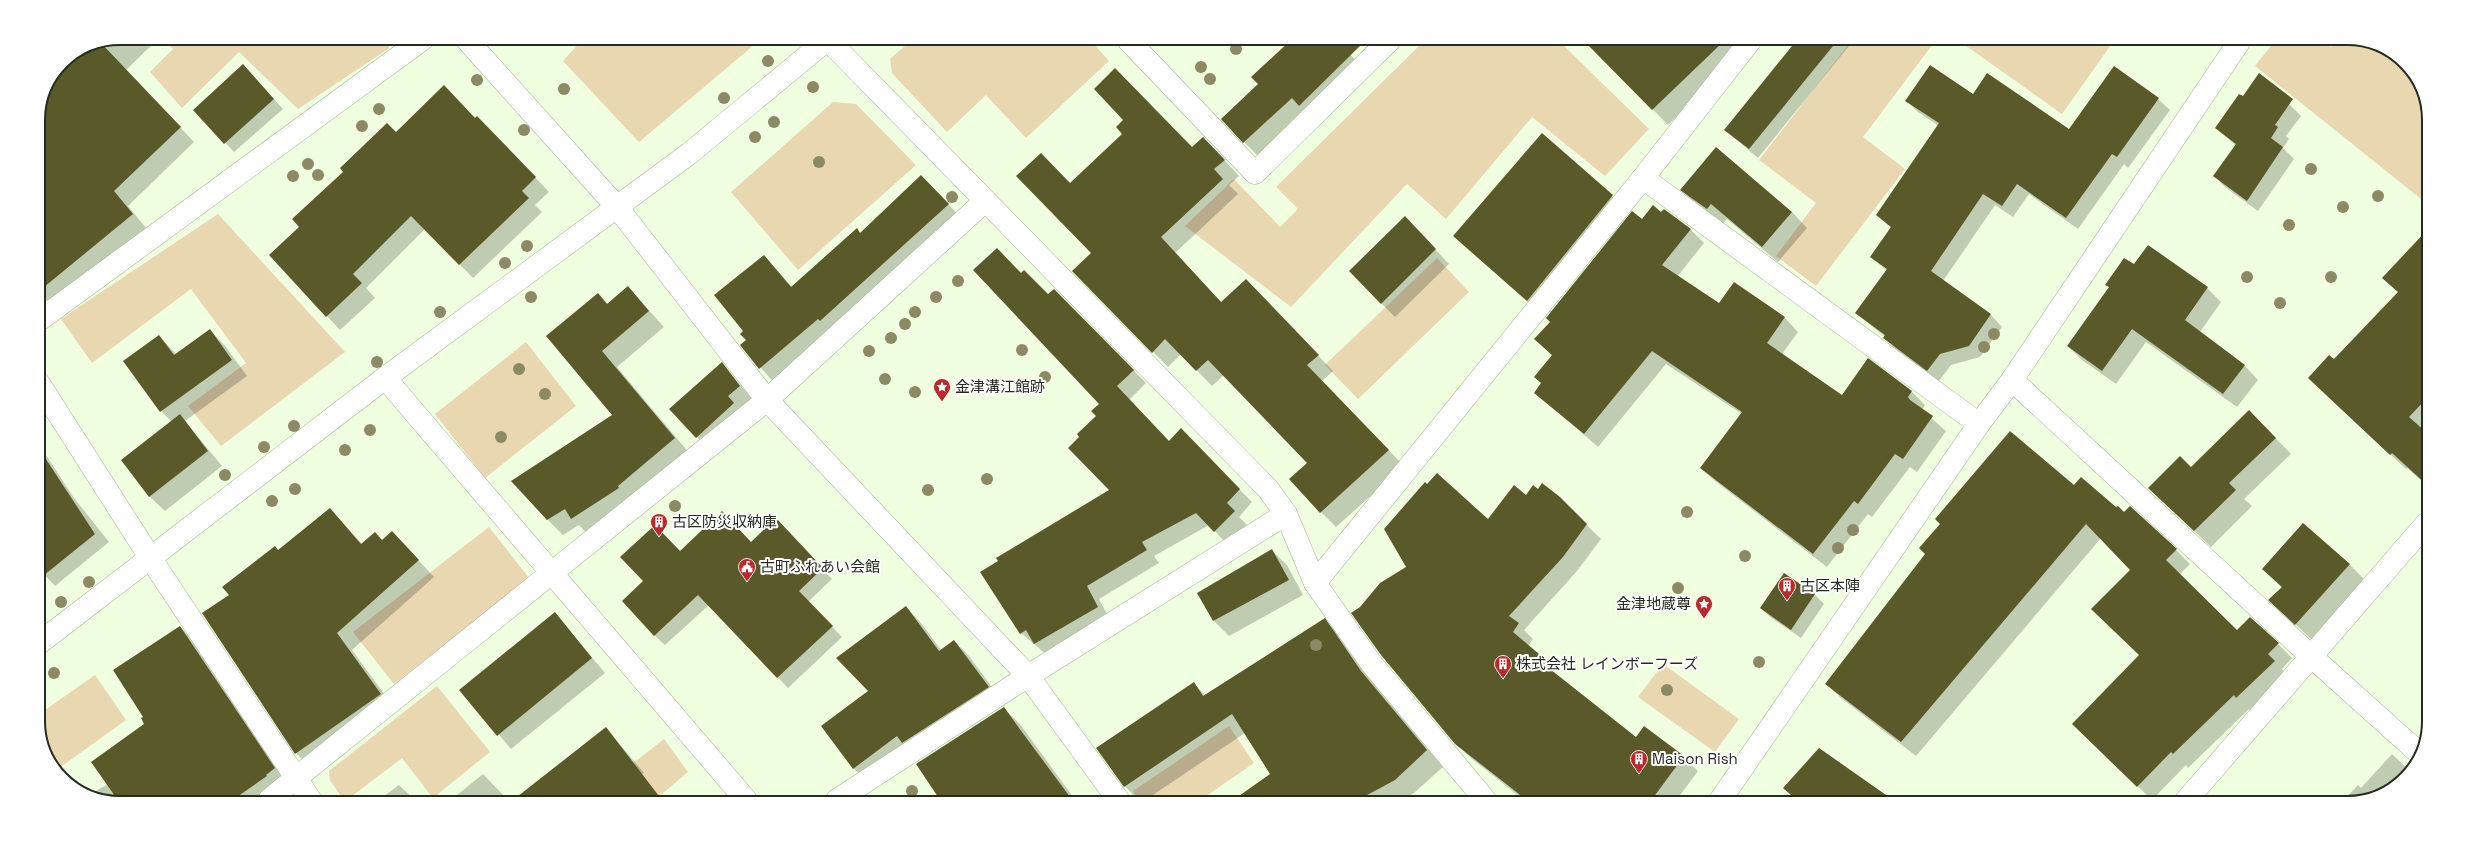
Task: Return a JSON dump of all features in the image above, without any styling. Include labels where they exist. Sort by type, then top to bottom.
[{"type":"street","points":[[45,316],[415,45]]},
{"type":"street","points":[[471,45],[617,207],[767,400],[1028,676],[1115,796]]},
{"type":"street","points":[[45,639],[151,559],[385,378],[690,153],[822,45]]},
{"type":"street","points":[[833,45],[1268,489],[1286,514],[1315,583],[1371,663],[1482,796]]},
{"type":"street","points":[[1133,45],[1255,173],[1385,45]]},
{"type":"street","points":[[1315,583],[1643,178],[1747,45]]},
{"type":"street","points":[[1723,796],[1979,424],[2012,380],[2237,45]]},
{"type":"street","points":[[1643,178],[1979,424]]},
{"type":"street","points":[[274,796],[296,780],[767,400],[985,201]]},
{"type":"street","points":[[385,378],[551,574],[743,796]]},
{"type":"street","points":[[2012,380],[2312,658],[2416,750]]},
{"type":"street","points":[[45,393],[151,559],[308,796]]},
{"type":"street","points":[[843,796],[1028,676],[1286,514]]},
{"type":"street","points":[[2190,796],[2312,658],[2422,529]]},
{"type":"shaded area","points":[[169,45],[390,45],[388,49],[298,109],[239,52],[182,108],[150,72],[173,49]]},
{"type":"shaded area","points":[[578,45],[754,45],[639,142],[563,61]]},
{"type":"shaded area","points":[[906,45],[1095,45],[1109,61],[1026,138],[986,95],[947,132],[892,73],[890,59]]},
{"type":"shaded area","points":[[1420,45],[1563,45],[1649,129],[1605,176],[1532,117],[1446,219],[1407,184],[1291,307],[1185,226],[1234,179],[1280,227],[1298,209],[1276,187]]},
{"type":"shaded area","points":[[1848,45],[1932,45],[1863,137],[1905,169],[1816,286],[1776,256],[1816,203],[1759,160]]},
{"type":"shaded area","points":[[1965,45],[2111,45],[2062,114]]},
{"type":"shaded area","points":[[2272,45],[2329,45],[2331,47],[2333,45],[2362,46],[2376,51],[2393,61],[2409,78],[2421,105],[2422,200],[2255,66]]},
{"type":"shaded area","points":[[833,102],[856,104],[916,165],[798,270],[731,192]]},
{"type":"shaded area","points":[[218,214],[345,352],[221,446],[188,406],[246,363],[191,289],[92,363],[61,319]]},
{"type":"shaded area","points":[[1437,258],[1469,292],[1358,399],[1325,365]]},
{"type":"shaded area","points":[[526,342],[576,406],[485,478],[435,414]]},
{"type":"shaded area","points":[[489,527],[529,578],[394,684],[353,632]]},
{"type":"shaded area","points":[[1663,664],[1739,719],[1715,752],[1638,697]]},
{"type":"shaded area","points":[[95,675],[126,720],[61,767],[51,750],[48,740],[45,726],[45,710]]},
{"type":"shaded area","points":[[437,686],[490,752],[435,796],[431,796],[402,758],[352,796],[341,796],[330,780],[329,771]]},
{"type":"shaded area","points":[[1229,726],[1254,763],[1206,796],[1136,796],[1133,791]]},
{"type":"shaded area","points":[[664,739],[688,772],[660,796],[591,796]]},
{"type":"building","points":[[1286,45],[1361,45],[1299,106],[1292,98],[1243,143],[1221,119],[1258,84],[1251,77]]},
{"type":"building","points":[[1588,45],[1720,45],[1652,110]]},
{"type":"building","points":[[1793,45],[1834,45],[1749,149],[1724,130]]},
{"type":"building","points":[[104,46],[181,127],[114,191],[133,214],[45,286],[46,105],[55,83],[67,67],[78,58]]},
{"type":"building","points":[[243,64],[274,99],[224,144],[193,110]]},
{"type":"building","points":[[1930,65],[1973,94],[1987,73],[2069,129],[2114,66],[2159,98],[2117,157],[2112,154],[2066,218],[2017,184],[2002,206],[1983,194],[1931,271],[1991,314],[1969,346],[1940,354],[1927,371],[1883,338],[1885,335],[1855,313],[1887,269],[1870,257],[1891,227],[1876,215],[1939,123],[1905,101]]},
{"type":"building","points":[[1115,68],[1192,147],[1203,137],[1225,160],[1214,169],[1223,179],[1161,237],[1221,302],[1246,279],[1319,355],[1307,365],[1389,450],[1320,513],[1289,479],[1307,463],[1208,360],[1196,371],[1165,339],[1152,353],[1072,271],[1091,253],[1016,176],[1041,153],[1070,183],[1122,134],[1116,127],[1123,120],[1094,89]]},
{"type":"building","points":[[2259,73],[2293,99],[2275,125],[2278,127],[2271,138],[2283,147],[2247,201],[2213,176],[2236,144],[2215,128],[2239,94],[2243,96]]},
{"type":"building","points":[[444,85],[475,118],[477,116],[536,177],[522,191],[529,198],[459,265],[411,216],[353,274],[362,283],[326,317],[269,255],[299,227],[292,219],[343,172],[340,168],[387,123],[396,132]]},
{"type":"building","points":[[1542,133],[1613,195],[1527,301],[1453,236]]},
{"type":"building","points":[[1716,147],[1792,212],[1762,247],[1711,204],[1707,209],[1680,190]]},
{"type":"building","points":[[921,175],[949,204],[820,321],[818,319],[759,369],[740,345],[746,340],[740,334],[743,331],[714,295],[764,255],[791,287],[857,228],[860,233]]},
{"type":"building","points":[[1653,205],[1661,212],[1664,209],[1691,229],[1662,265],[1719,303],[1734,282],[1785,317],[1767,343],[1842,395],[1868,358],[1912,391],[1908,397],[1910,400],[1933,416],[1903,459],[1895,454],[1858,504],[1854,501],[1813,554],[1700,468],[1742,412],[1652,351],[1584,434],[1534,393],[1541,383],[1534,377],[1552,355],[1534,339],[1550,322],[1546,318],[1632,211],[1642,219]]},
{"type":"building","points":[[1405,216],[1436,249],[1381,304],[1349,271]]},
{"type":"building","points":[[2422,235],[2422,403],[2409,417],[2422,429],[2422,480],[2392,453],[2390,455],[2308,378],[2329,355],[2334,359],[2398,292],[2382,278]]},
{"type":"building","points":[[2148,245],[2208,287],[2185,320],[2245,365],[2223,394],[2132,329],[2102,371],[2067,346],[2109,287],[2105,285],[2124,258],[2134,264]]},
{"type":"building","points":[[997,248],[1021,273],[1024,270],[1048,294],[1054,289],[1134,370],[1117,386],[1169,441],[1181,428],[1240,489],[1227,503],[1235,511],[1214,532],[1196,513],[1142,542],[1147,550],[1087,586],[1098,607],[1034,644],[1026,630],[1020,634],[980,572],[998,561],[996,558],[1109,490],[1068,448],[1079,437],[1077,434],[1096,416],[1091,411],[1099,404],[973,270]]},
{"type":"building","points":[[628,286],[649,311],[602,351],[675,438],[618,486],[619,488],[571,519],[565,509],[547,520],[511,481],[612,415],[546,336],[598,293],[607,304]]},
{"type":"building","points":[[210,329],[232,360],[160,412],[123,361],[159,335],[174,355]]},
{"type":"building","points":[[722,362],[740,386],[728,396],[734,403],[696,438],[669,409]]},
{"type":"building","points":[[2249,410],[2276,438],[2229,483],[2236,490],[2194,531],[2148,488],[2180,456],[2191,467]]},
{"type":"building","points":[[180,414],[208,451],[149,497],[121,460]]},
{"type":"building","points":[[2010,431],[2074,485],[2081,477],[2124,512],[2130,506],[2177,549],[2166,560],[2237,630],[2250,617],[2279,643],[2268,654],[2275,661],[2236,698],[2234,695],[2173,754],[2171,752],[2137,787],[2072,724],[2139,655],[2091,609],[2130,570],[2086,524],[1901,742],[1825,684],[1925,554],[1919,548],[1940,524],[1935,519]]},
{"type":"building","points":[[45,458],[95,534],[45,574]]},
{"type":"building","points":[[1437,473],[1488,519],[1514,485],[1526,495],[1533,485],[1538,489],[1542,483],[1560,497],[1587,524],[1563,557],[1509,616],[1519,623],[1513,632],[1539,654],[1536,658],[1636,737],[1644,726],[1684,756],[1654,796],[1522,796],[1455,744],[1381,655],[1351,613],[1360,607],[1380,583],[1406,567],[1384,529],[1425,482],[1427,484]]},
{"type":"building","points":[[330,508],[361,544],[375,532],[382,540],[392,531],[419,560],[337,633],[381,694],[295,754],[202,613],[229,595],[222,587],[275,546],[278,550]]},
{"type":"building","name":"古町ふれあい会館","points":[[722,511],[751,542],[776,518],[823,568],[799,591],[833,626],[777,678],[698,595],[654,636],[622,601],[643,581],[620,557],[655,525],[680,551]]},
{"type":"building","points":[[2303,523],[2350,564],[2295,625],[2268,600],[2282,587],[2262,569]]},
{"type":"building","points":[[1272,549],[1289,580],[1213,621],[1197,593]]},
{"type":"building","name":"古区本陣","points":[[1784,573],[1815,594],[1791,630],[1760,608]]},
{"type":"building","points":[[906,606],[939,651],[954,640],[989,687],[902,743],[897,736],[853,769],[821,726],[868,691],[836,658]]},
{"type":"building","points":[[555,612],[592,658],[497,736],[459,690]]},
{"type":"building","points":[[1325,618],[1361,671],[1427,750],[1395,780],[1365,796],[1239,796],[1270,774],[1232,714],[1124,787],[1096,748],[1194,682],[1203,696]]},
{"type":"building","points":[[180,626],[275,768],[266,775],[267,776],[238,796],[115,795],[91,762],[144,724],[141,718],[143,717],[113,670]]},
{"type":"building","points":[[1004,707],[1069,796],[937,796],[916,764]]},
{"type":"building","points":[[606,727],[659,796],[518,796]]},
{"type":"building","points":[[1819,748],[1887,796],[1792,796],[1783,788]]},
{"type":"place","name":"金津溝江館跡","points":[[942,402]]},
{"type":"place","name":"古区防災収納庫","points":[[659,537]]},
{"type":"place","name":"古町ふれあい会館","points":[[747,582]]},
{"type":"place","name":"古区本陣","points":[[1787,601]]},
{"type":"place","name":"金津地蔵尊","points":[[1704,619]]},
{"type":"place","name":"株式会社 レインボーフーズ","points":[[1503,679]]},
{"type":"place","name":"Maison Rish","points":[[1639,774]]}]
